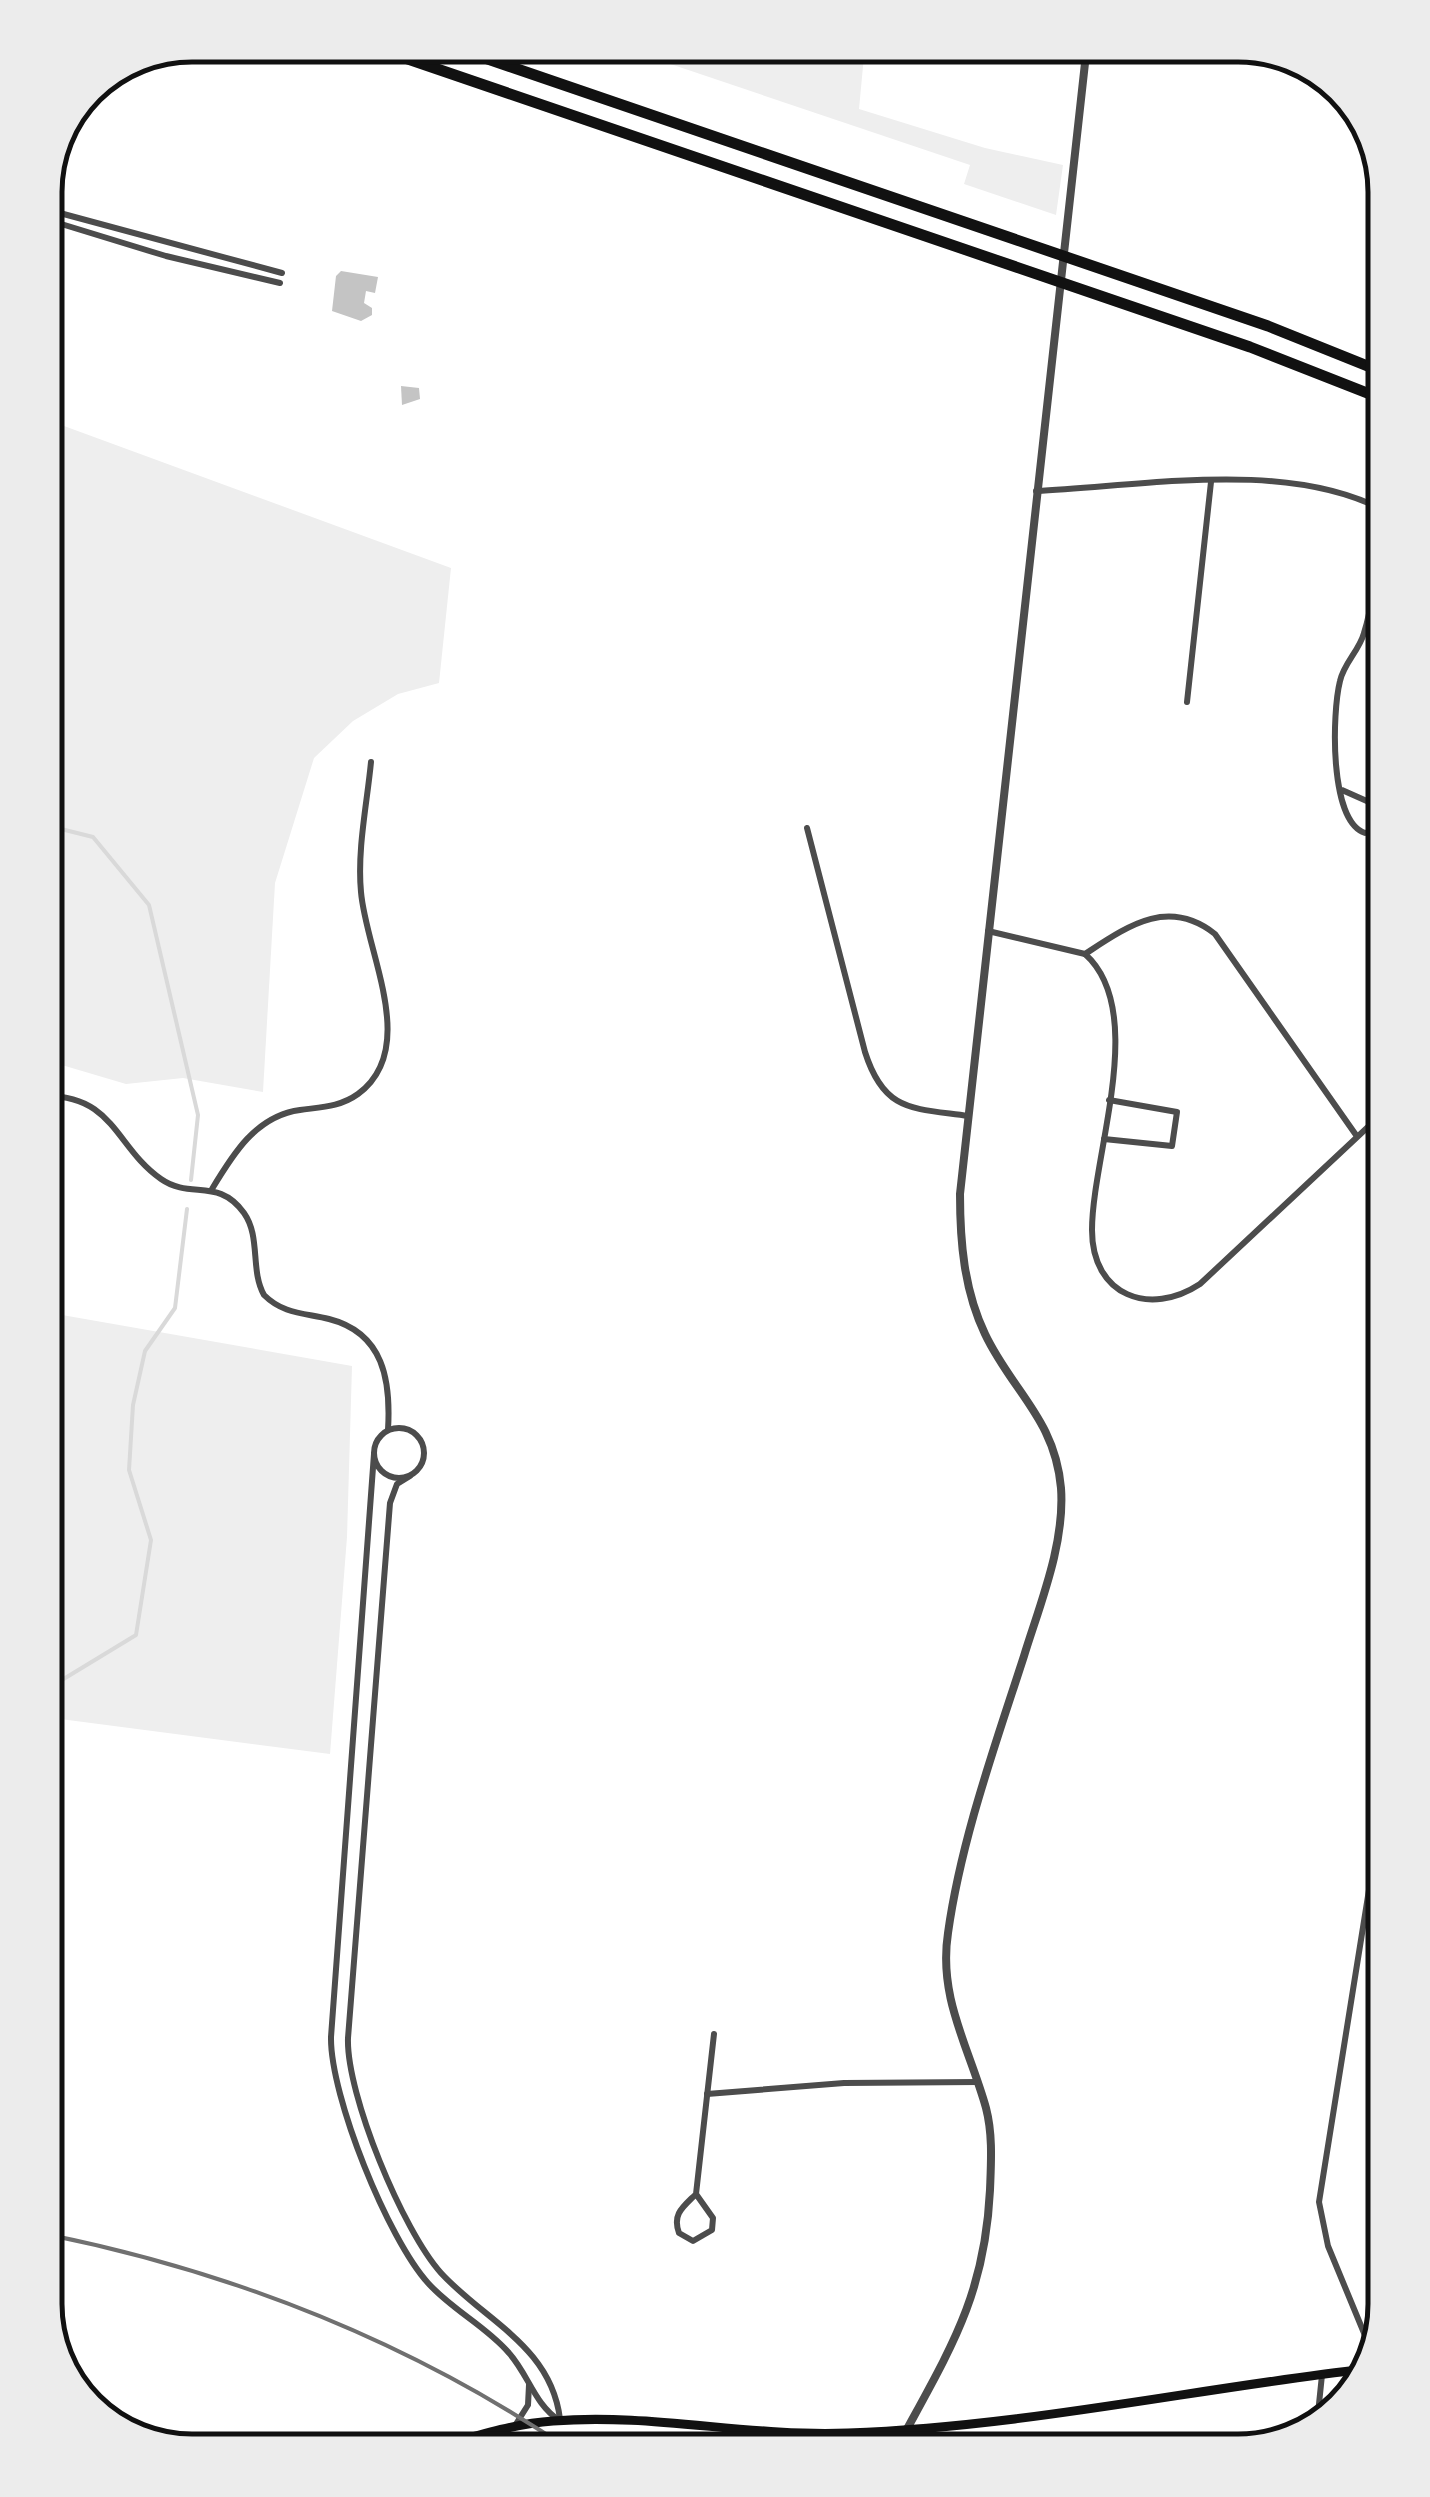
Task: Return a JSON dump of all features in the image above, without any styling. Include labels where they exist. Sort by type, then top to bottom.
[{"type":"highway","points":[[417,62],[1092,292],[1368,393]]},
{"type":"highway","points":[[498,62],[1094,266],[1368,367]]},
{"type":"main road","points":[[486,2434],[560,2420],[816,2433],[907,2430],[1143,2402],[1348,2371]]},
{"type":"street","points":[[907,2430],[954,2344],[979,2282],[991,2160],[990,2130],[978,2082],[947,1994],[947,1936],[994,1748],[1058,1533],[1061,1490],[1043,1420],[987,1338],[967,1282],[960,1225],[987,931],[1085,63]]},
{"type":"street","points":[[63,212],[168,246],[282,273]]},
{"type":"street","points":[[63,224],[166,256],[280,283]]},
{"type":"street","points":[[1035,491],[1295,480],[1368,502]]},
{"type":"street","points":[[1187,702],[1212,482]]},
{"type":"street","points":[[1368,608],[1364,632],[1340,678],[1334,746],[1354,830],[1368,830]]},
{"type":"street","points":[[212,1189],[245,1141],[261,1126],[288,1112],[347,1101],[372,1082],[383,1065],[386,1019],[360,889],[371,762]]},
{"type":"street","points":[[1342,790],[1368,803]]},
{"type":"street","points":[[808,828],[865,1052],[878,1086],[906,1106],[968,1116]]},
{"type":"street","points":[[1084,954],[1145,919],[1183,915],[1200,922],[1215,934],[1356,1135]]},
{"type":"street","points":[[987,931],[1084,954],[1106,983],[1114,1011],[1109,1100],[1092,1231],[1096,1256],[1105,1276],[1132,1298],[1165,1301],[1200,1284],[1368,1125]]},
{"type":"street","points":[[63,1098],[95,1109],[166,1182],[186,1189],[212,1189],[228,1197],[248,1219],[258,1282],[268,1299],[288,1311],[344,1324],[377,1349],[388,1376],[388,1430]]},
{"type":"street","points":[[1104,1139],[1172,1146],[1177,1129],[1176,1112],[1109,1100]]},
{"type":"street","points":[[405,1429],[423,1446],[422,1463],[397,1484],[390,1502],[348,2038],[351,2083],[426,2254],[445,2277],[516,2336],[547,2378],[560,2420],[543,2407],[504,2348],[434,2289],[412,2262],[362,2156],[335,2086],[331,2037],[374,1454],[377,1440],[388,1430],[405,1429]]},
{"type":"street","points":[[374,1454],[386,1475],[410,1476]]},
{"type":"street","points":[[1364,2333],[1328,2246],[1319,2202],[1368,1896]]},
{"type":"street","points":[[696,2194],[712,2218],[712,2230],[693,2240],[679,2233],[675,2222],[678,2212],[696,2194],[714,2034]]},
{"type":"street","points":[[708,2094],[844,2083],[978,2082]]},
{"type":"street","points":[[362,2156],[377,2149]]},
{"type":"street","points":[[483,2330],[494,2316]]},
{"type":"street","points":[[504,2348],[516,2336]]},
{"type":"street","points":[[1319,2405],[1322,2375]]},
{"type":"street","points":[[508,2428],[524,2414],[528,2379]]},
{"type":"shaded area","points":[[666,62],[863,63],[859,109],[985,148],[1063,165],[1056,215],[964,184],[970,165]]},
{"type":"shaded area","points":[[63,426],[451,568],[439,683],[398,694],[353,721],[314,758],[275,883],[263,1092],[183,1078],[126,1084],[63,1065]]},
{"type":"shaded area","points":[[62,1315],[352,1366],[347,1537],[330,1754],[62,1719]]},
{"type":"building","points":[[341,271],[378,277],[375,293],[366,291],[364,303],[372,308],[372,315],[361,321],[332,311],[336,276]]},
{"type":"building","points":[[401,386],[419,388],[420,399],[402,405]]},
{"type":"waterway","points":[[63,829],[93,837],[149,905],[198,1115],[191,1180]]},
{"type":"waterway","points":[[62,1680],[136,1635],[151,1540],[129,1470],[133,1405],[145,1351],[175,1308],[187,1209]]},
{"type":"railway","points":[[62,2238],[185,2269],[320,2316],[450,2377],[545,2434]]}]
